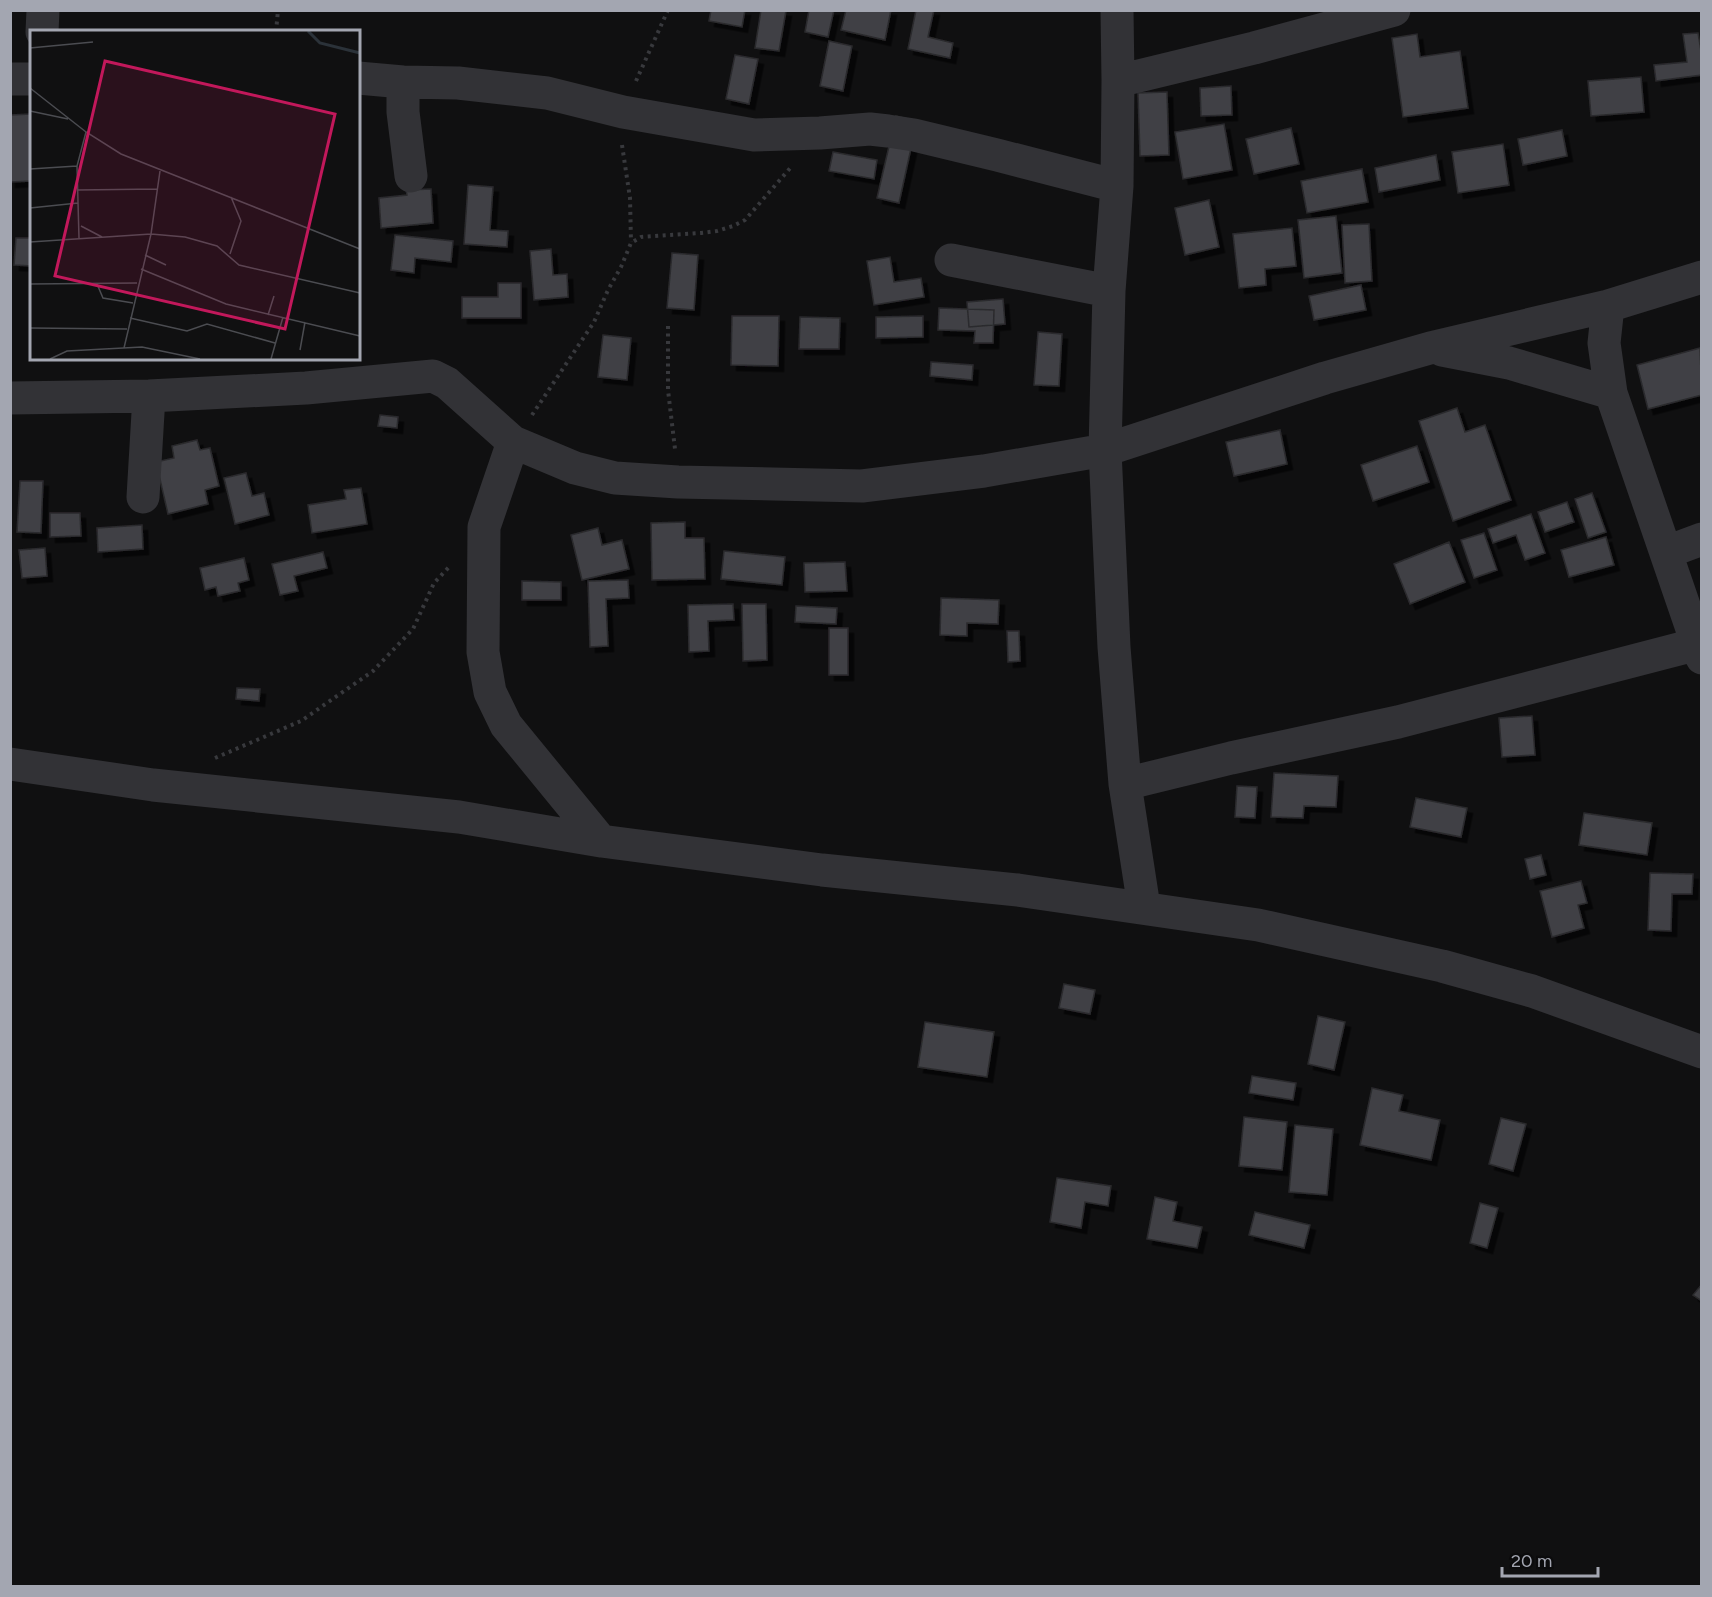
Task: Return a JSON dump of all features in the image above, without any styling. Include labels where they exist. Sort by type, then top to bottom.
[{"type":"street","points":[[42,30],[43,10]]},
{"type":"street","points":[[1117,10],[1117,186],[1109,291],[1105,450],[1114,647],[1125,783],[1144,907]]},
{"type":"street","points":[[1118,81],[1254,48],[1394,10]]},
{"type":"street","points":[[360,78],[458,83],[547,93],[623,112],[754,135],[819,134],[870,129],[914,135],[1117,186]]},
{"type":"street","points":[[10,79],[30,79]]},
{"type":"street","points":[[403,82],[403,112],[411,176]]},
{"type":"street","points":[[951,260],[1109,291]]},
{"type":"street","points":[[10,398],[149,396],[306,388],[433,376],[447,383],[513,442],[575,468],[615,478],[678,482],[862,486],[984,471],[1105,450],[1325,378],[1430,348],[1608,306],[1701,277]]},
{"type":"street","points":[[1125,783],[1700,651],[1611,393],[1604,343],[1608,306]]},
{"type":"street","points":[[1430,348],[1509,363],[1611,393]]},
{"type":"street","points":[[143,497],[149,396]]},
{"type":"street","points":[[513,442],[484,527],[483,652],[490,692],[506,725],[601,841]]},
{"type":"street","points":[[1667,552],[1701,538]]},
{"type":"street","points":[[10,764],[153,785],[459,817],[601,841],[822,870],[1018,890],[1258,925],[1442,966],[1532,991],[1701,1052]]},
{"type":"path","points":[[276,30],[278,10]]},
{"type":"path","points":[[623,112],[668,10]]},
{"type":"path","points":[[631,243],[641,237],[717,231],[745,220],[819,134]]},
{"type":"path","points":[[513,442],[594,322],[631,243],[630,198],[621,144]]},
{"type":"path","points":[[668,326],[669,390],[678,482]]},
{"type":"path","points":[[207,762],[301,721],[373,672],[413,629],[434,583],[484,527]]},
{"type":"building","points":[[711,10],[745,10],[742,27],[709,21]]},
{"type":"building","points":[[761,10],[786,11],[779,51],[755,48]]},
{"type":"building","points":[[809,10],[834,10],[828,37],[805,32]]},
{"type":"building","points":[[846,10],[891,10],[885,40],[841,30]]},
{"type":"building","points":[[916,10],[934,10],[928,37],[953,43],[950,58],[908,49]]},
{"type":"building","points":[[1698,33],[1702,75],[1656,81],[1654,65],[1687,62],[1683,34]]},
{"type":"building","points":[[1417,34],[1420,57],[1460,51],[1468,108],[1403,117],[1392,38]]},
{"type":"building","points":[[829,41],[852,46],[843,91],[820,86]]},
{"type":"building","points":[[735,55],[758,59],[749,104],[726,99]]},
{"type":"building","points":[[1641,77],[1644,112],[1591,116],[1588,81]]},
{"type":"building","points":[[1231,86],[1232,115],[1201,116],[1200,88]]},
{"type":"building","points":[[1167,92],[1169,155],[1140,156],[1138,93]]},
{"type":"building","points":[[30,114],[30,181],[10,182],[10,115]]},
{"type":"building","points":[[896,116],[917,121],[899,203],[877,198]]},
{"type":"building","points":[[1224,124],[1232,170],[1183,179],[1175,132]]},
{"type":"building","points":[[1291,128],[1299,164],[1254,174],[1246,139]]},
{"type":"building","points":[[1562,130],[1567,156],[1523,165],[1518,139]]},
{"type":"building","points":[[1503,144],[1509,185],[1458,193],[1452,152]]},
{"type":"building","points":[[833,152],[877,160],[874,179],[829,171]]},
{"type":"building","points":[[1436,155],[1440,180],[1379,192],[1375,168]]},
{"type":"building","points":[[1362,169],[1368,202],[1307,213],[1301,181]]},
{"type":"building","points":[[468,185],[493,187],[490,230],[508,231],[507,247],[464,244]]},
{"type":"building","points":[[431,189],[433,223],[381,228],[379,198],[407,195],[406,190]]},
{"type":"building","points":[[1209,200],[1219,247],[1185,255],[1175,208]]},
{"type":"building","points":[[1336,216],[1342,273],[1304,278],[1298,220]]},
{"type":"building","points":[[1369,224],[1372,281],[1345,283],[1342,225]]},
{"type":"building","points":[[1292,228],[1296,266],[1265,269],[1266,285],[1239,288],[1233,234]]},
{"type":"building","points":[[395,235],[453,241],[451,262],[415,258],[414,273],[391,270]]},
{"type":"building","points":[[16,238],[30,238],[30,266],[14,265]]},
{"type":"building","points":[[551,249],[553,275],[567,274],[568,297],[534,300],[530,251]]},
{"type":"building","points":[[672,253],[698,255],[694,310],[667,308]]},
{"type":"building","points":[[890,257],[894,282],[921,278],[924,297],[874,305],[867,261]]},
{"type":"building","points":[[498,283],[521,283],[521,318],[462,318],[462,297],[498,297]]},
{"type":"building","points":[[1361,285],[1366,310],[1314,320],[1309,296]]},
{"type":"building","points":[[1003,299],[1005,324],[969,327],[967,302]]},
{"type":"building","points":[[939,308],[994,310],[993,343],[974,343],[975,331],[938,330]]},
{"type":"building","points":[[732,316],[779,316],[778,366],[731,365]]},
{"type":"building","points":[[923,316],[923,337],[876,338],[876,317]]},
{"type":"building","points":[[800,317],[840,318],[839,349],[799,349]]},
{"type":"building","points":[[1038,332],[1062,334],[1059,386],[1034,385]]},
{"type":"building","points":[[603,335],[631,338],[627,380],[598,377]]},
{"type":"building","points":[[1700,348],[1702,395],[1648,409],[1637,365]]},
{"type":"building","points":[[931,362],[973,365],[972,380],[930,376]]},
{"type":"building","points":[[1457,408],[1465,432],[1485,425],[1511,500],[1453,521],[1419,421]]},
{"type":"building","points":[[380,415],[398,417],[397,428],[378,426]]},
{"type":"building","points":[[1280,430],[1287,464],[1234,476],[1226,442]]},
{"type":"building","points":[[197,440],[200,450],[210,448],[219,486],[205,490],[208,504],[168,514],[156,462],[174,458],[172,446]]},
{"type":"building","points":[[1417,446],[1429,482],[1373,501],[1361,465]]},
{"type":"building","points":[[246,473],[252,496],[264,493],[269,515],[235,524],[224,478]]},
{"type":"building","points":[[20,481],[43,481],[41,533],[17,532]]},
{"type":"building","points":[[361,488],[367,524],[312,533],[308,505],[346,499],[344,490]]},
{"type":"building","points":[[1592,493],[1606,532],[1588,538],[1575,499]]},
{"type":"building","points":[[1567,502],[1574,522],[1545,532],[1538,512]]},
{"type":"building","points":[[50,513],[80,513],[81,536],[50,537]]},
{"type":"building","points":[[1531,514],[1545,553],[1525,560],[1516,535],[1493,543],[1488,529]]},
{"type":"building","points":[[685,522],[685,538],[704,538],[705,579],[652,580],[651,523]]},
{"type":"building","points":[[142,525],[143,549],[98,552],[97,528]]},
{"type":"building","points":[[598,528],[602,545],[622,540],[629,569],[582,580],[571,535]]},
{"type":"building","points":[[1484,533],[1497,570],[1474,578],[1461,540]]},
{"type":"building","points":[[1606,537],[1614,565],[1569,577],[1561,550]]},
{"type":"building","points":[[1449,542],[1465,582],[1410,604],[1394,564]]},
{"type":"building","points":[[45,548],[47,576],[22,578],[19,550]]},
{"type":"building","points":[[724,551],[785,557],[782,585],[721,579]]},
{"type":"building","points":[[323,552],[327,568],[294,576],[298,591],[280,595],[272,564]]},
{"type":"building","points":[[244,558],[249,580],[238,583],[240,591],[218,596],[216,587],[205,590],[200,568]]},
{"type":"building","points":[[845,562],[847,591],[805,592],[804,563]]},
{"type":"building","points":[[628,580],[629,598],[606,599],[608,646],[590,647],[588,581]]},
{"type":"building","points":[[522,581],[561,582],[561,600],[522,600]]},
{"type":"building","points":[[941,598],[999,600],[998,624],[967,623],[967,636],[940,635]]},
{"type":"building","points":[[733,604],[734,620],[708,621],[709,651],[689,652],[688,605]]},
{"type":"building","points":[[742,604],[766,604],[767,660],[743,661]]},
{"type":"building","points":[[796,606],[837,608],[836,624],[795,622]]},
{"type":"building","points":[[829,628],[848,628],[848,675],[829,675]]},
{"type":"building","points":[[1007,631],[1019,631],[1020,661],[1008,662]]},
{"type":"building","points":[[237,688],[260,689],[259,701],[236,699]]},
{"type":"building","points":[[1532,716],[1535,755],[1502,757],[1499,718]]},
{"type":"building","points":[[1274,773],[1338,776],[1336,807],[1304,806],[1303,818],[1271,817]]},
{"type":"building","points":[[1237,786],[1257,787],[1255,818],[1235,817]]},
{"type":"building","points":[[1416,798],[1467,808],[1461,837],[1410,827]]},
{"type":"building","points":[[1584,813],[1652,823],[1647,855],[1579,845]]},
{"type":"building","points":[[1541,855],[1546,875],[1530,879],[1525,859]]},
{"type":"building","points":[[1650,873],[1693,874],[1692,894],[1672,894],[1671,931],[1648,930]]},
{"type":"building","points":[[1581,881],[1587,903],[1578,905],[1584,928],[1552,937],[1540,891]]},
{"type":"building","points":[[1064,984],[1095,990],[1090,1014],[1059,1008]]},
{"type":"building","points":[[1318,1016],[1345,1022],[1334,1070],[1308,1064]]},
{"type":"building","points":[[925,1022],[994,1032],[987,1077],[918,1067]]},
{"type":"building","points":[[1252,1076],[1296,1083],[1293,1100],[1249,1093]]},
{"type":"building","points":[[1372,1088],[1403,1095],[1399,1111],[1440,1120],[1431,1160],[1360,1145]]},
{"type":"building","points":[[1244,1117],[1287,1122],[1282,1170],[1239,1166]]},
{"type":"building","points":[[1501,1118],[1526,1124],[1513,1171],[1489,1164]]},
{"type":"building","points":[[1295,1125],[1333,1129],[1327,1195],[1289,1192]]},
{"type":"building","points":[[1057,1178],[1111,1186],[1108,1206],[1085,1202],[1081,1228],[1050,1222]]},
{"type":"building","points":[[1155,1197],[1177,1202],[1173,1221],[1202,1227],[1197,1248],[1147,1239]]},
{"type":"building","points":[[1480,1203],[1498,1208],[1487,1248],[1470,1243]]},
{"type":"building","points":[[1255,1212],[1310,1225],[1304,1248],[1249,1235]]},
{"type":"building","points":[[1702,1284],[1702,1301],[1693,1295]]}]
